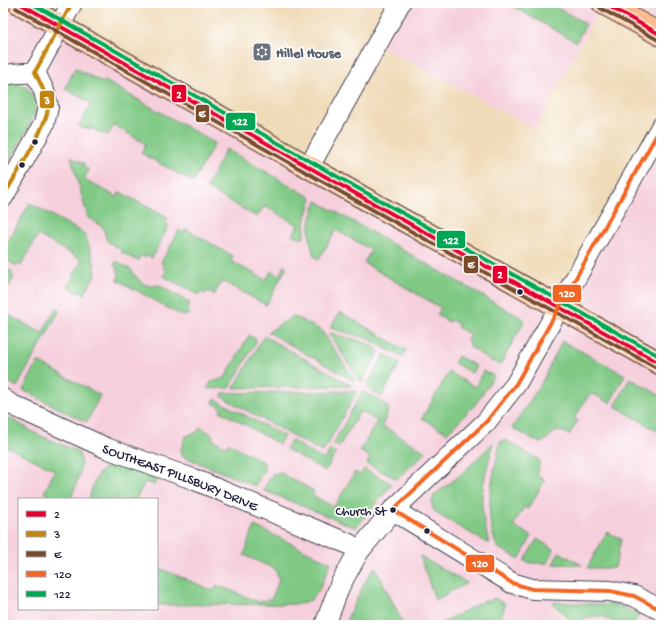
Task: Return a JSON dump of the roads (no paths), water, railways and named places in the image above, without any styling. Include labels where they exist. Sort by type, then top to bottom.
[{"type":"main road","points":[[19,3],[661,364]]},
{"type":"main road","points":[[602,3],[661,35]]},
{"type":"street","points":[[35,72],[72,3]]},
{"type":"street","points":[[309,167],[400,3]]},
{"type":"street","points":[[3,76],[35,72]]},
{"type":"street","points":[[3,197],[44,124],[48,107],[44,91],[35,72]]},
{"type":"street","points":[[324,625],[340,585],[359,551],[393,510],[486,422],[516,384],[661,127]]},
{"type":"street","name":"SOUTHEAST PILLSBURY DRIVE","points":[[3,399],[10,404],[106,448],[193,479],[349,544],[359,551]]},
{"type":"street","points":[[393,510],[512,583],[532,589],[610,591],[634,596],[661,610]]},
{"type":"place","name":"Hillel House","points":[[262,52]]},
{"type":"place","name":"Church St","points":[[393,510]]}]
